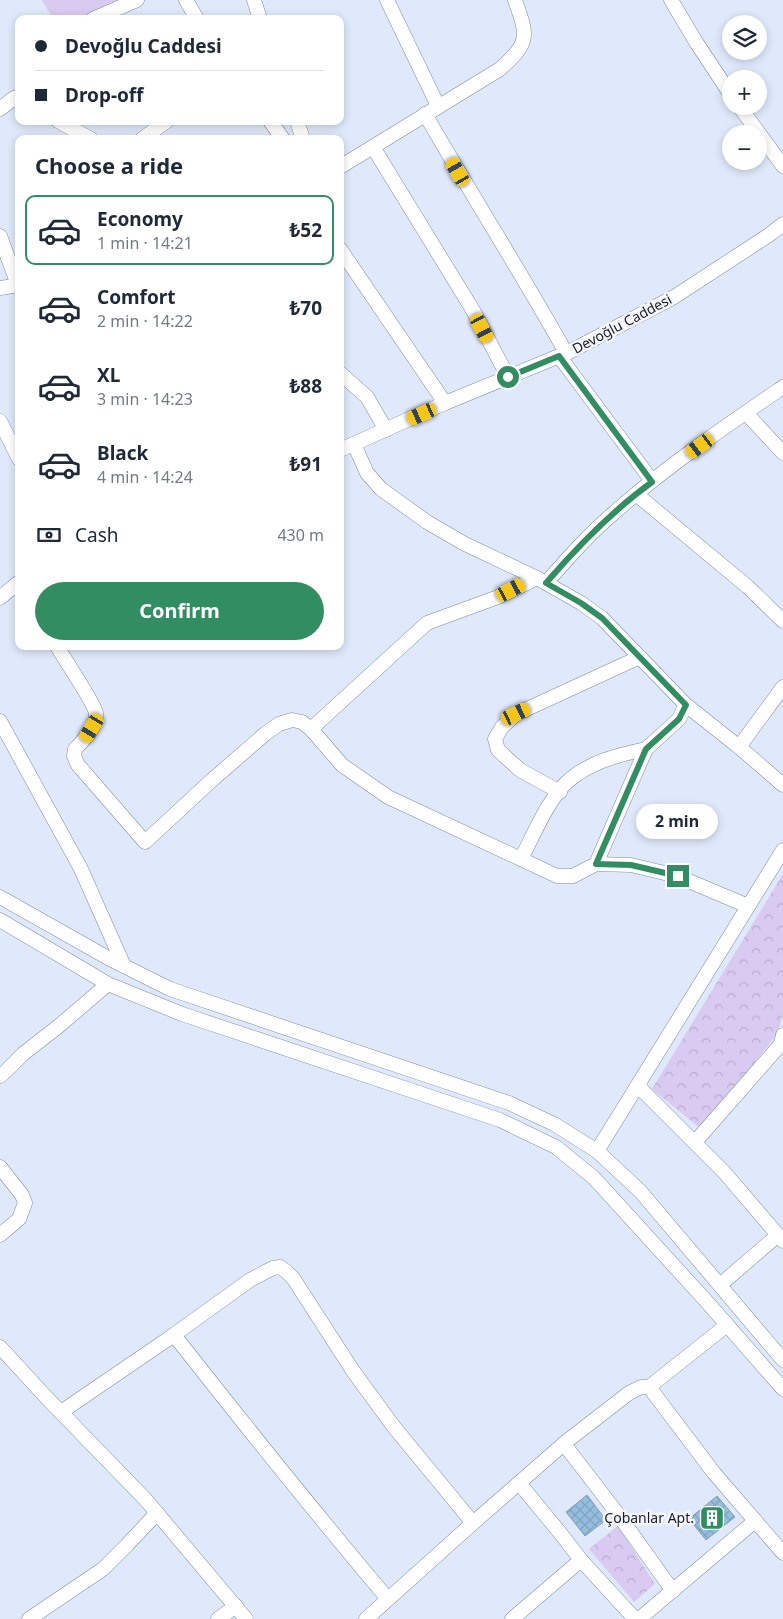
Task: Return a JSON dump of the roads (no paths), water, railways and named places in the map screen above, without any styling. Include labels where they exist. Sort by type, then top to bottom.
[{"type":"street","points":[[101,15],[137,0]]},
{"type":"street","points":[[186,0],[194,15]]},
{"type":"street","points":[[254,0],[259,15]]},
{"type":"street","points":[[387,0],[438,106]]},
{"type":"street","points":[[344,165],[500,70],[516,55],[524,41],[524,26],[514,0]]},
{"type":"street","points":[[671,0],[722,81]]},
{"type":"street","points":[[0,109],[15,99]]},
{"type":"street","points":[[425,114],[466,186],[509,253],[562,355],[652,482]]},
{"type":"street","points":[[746,115],[783,166]]},
{"type":"street","points":[[65,125],[84,135]]},
{"type":"street","points":[[148,135],[161,125]]},
{"type":"street","points":[[373,147],[474,312],[508,377]]},
{"type":"street","name":"Devoğlu Caddesi","points":[[344,448],[445,403],[562,355],[674,297],[769,236],[783,224]]},
{"type":"street","points":[[0,236],[15,277]]},
{"type":"street","points":[[344,255],[445,403]]},
{"type":"street","points":[[0,288],[15,286]]},
{"type":"street","points":[[344,377],[367,397],[386,430]]},
{"type":"street","points":[[311,729],[427,623],[541,580],[636,494],[746,412],[783,387]]},
{"type":"street","points":[[746,412],[783,453]]},
{"type":"street","points":[[0,421],[15,451]]},
{"type":"street","points":[[354,444],[367,473],[381,490],[442,531],[541,580],[581,603],[602,618],[686,705],[783,785]]},
{"type":"street","points":[[636,494],[748,587],[783,621]]},
{"type":"street","points":[[0,598],[15,586]]},
{"type":"street","points":[[59,650],[96,714],[92,728],[86,738],[75,749],[74,756],[78,765],[145,842],[265,734],[279,724],[292,720],[302,722],[311,729],[342,765],[388,797],[557,876],[573,876],[596,864],[631,865],[678,876],[748,906]]},
{"type":"street","points":[[560,792],[520,770],[498,750],[496,738],[502,727],[516,714],[640,657]]},
{"type":"street","points":[[739,747],[783,687]]},
{"type":"street","points":[[596,864],[646,749],[679,719],[686,705]]},
{"type":"street","points":[[0,721],[81,869],[124,966]]},
{"type":"street","points":[[521,859],[551,803],[565,784],[584,769],[614,756],[646,749]]},
{"type":"street","points":[[598,1151],[783,851]]},
{"type":"street","points":[[0,897],[124,966],[170,989],[509,1103],[554,1124],[598,1151],[640,1191],[783,1360]]},
{"type":"street","points":[[0,920],[108,984],[182,1014],[500,1120],[556,1147],[594,1178],[728,1325],[783,1389]]},
{"type":"street","points":[[0,1076],[23,1054],[108,984]]},
{"type":"street","points":[[695,1142],[782,1041]]},
{"type":"street","points":[[638,1086],[724,1172],[781,1238],[720,1285]]},
{"type":"street","points":[[0,1167],[22,1195],[25,1203],[19,1219],[0,1235]]},
{"type":"street","points":[[61,1412],[174,1335],[250,1280],[273,1268],[280,1267],[287,1272],[298,1286],[353,1371],[394,1427],[474,1523]]},
{"type":"street","points":[[649,1388],[728,1325]]},
{"type":"street","points":[[174,1335],[246,1427],[388,1599]]},
{"type":"street","points":[[0,1346],[157,1513],[246,1619]]},
{"type":"street","points":[[0,1368],[11,1358]]},
{"type":"street","points":[[366,1619],[564,1444],[629,1393],[641,1387],[649,1388],[714,1473],[783,1553]]},
{"type":"street","points":[[564,1444],[673,1591]]},
{"type":"street","points":[[519,1483],[562,1534],[581,1560],[637,1619],[755,1522]]},
{"type":"street","points":[[29,1619],[103,1569],[157,1513]]},
{"type":"street","points":[[512,1619],[581,1560]]},
{"type":"street","points":[[218,1619],[236,1606]]},
{"type":"place","name":"Çobanlar Apt.","points":[[712,1518]]}]
